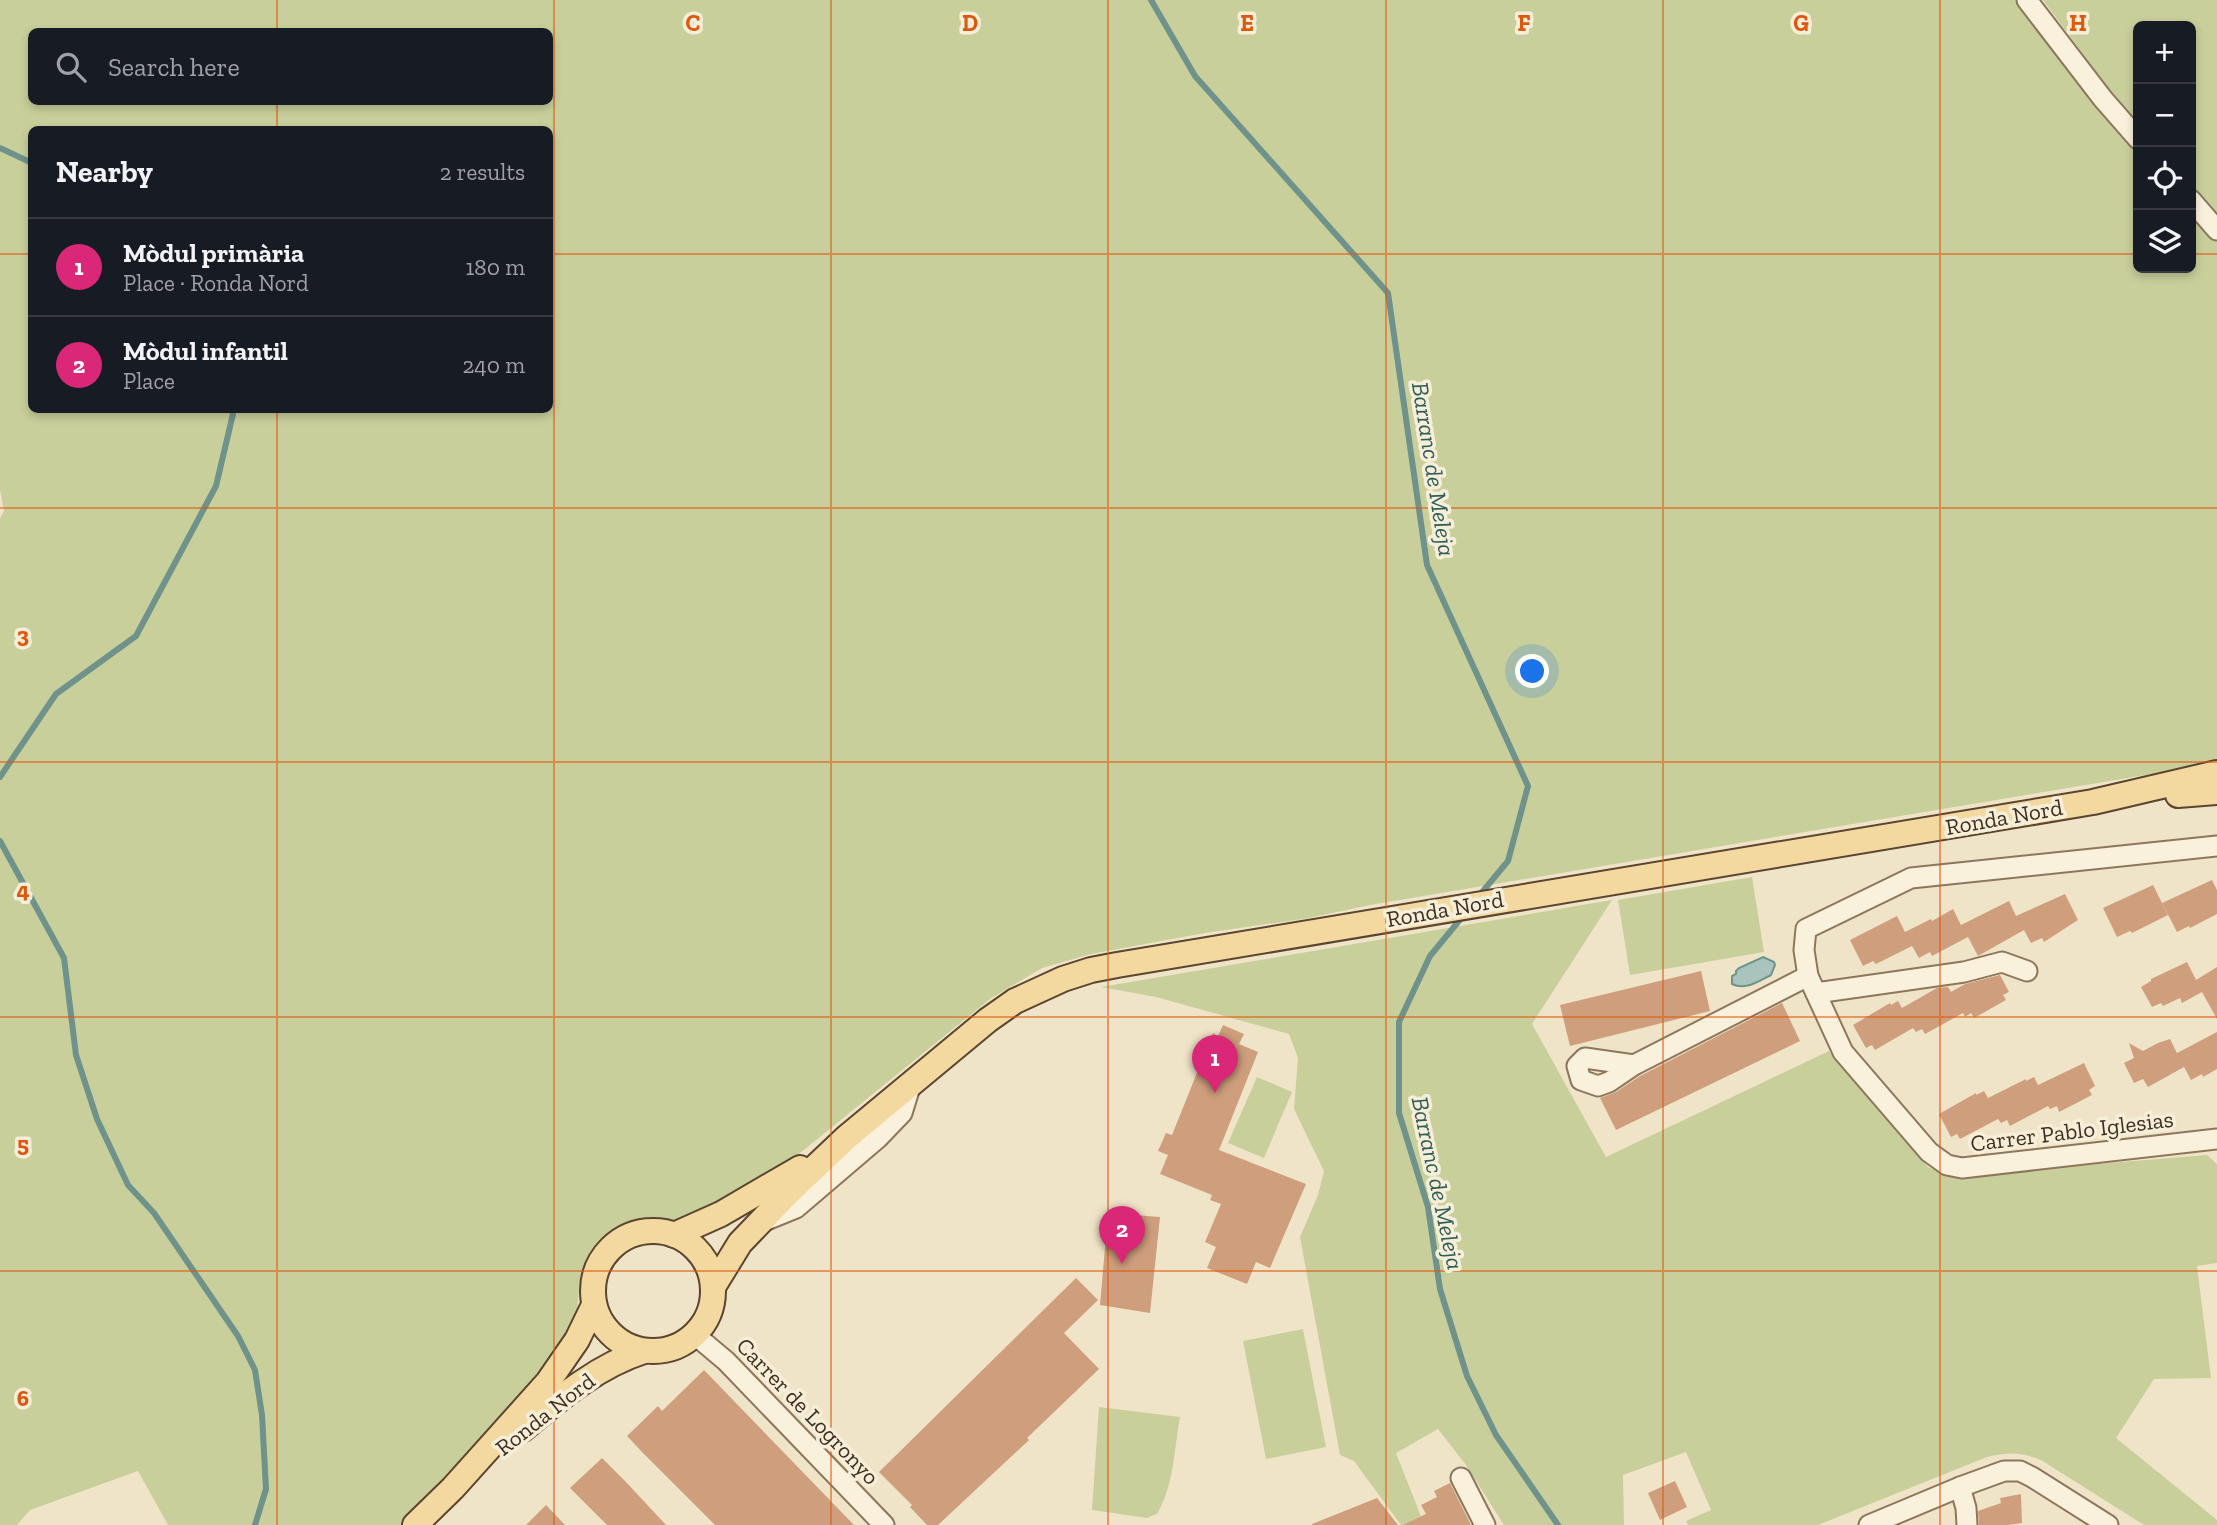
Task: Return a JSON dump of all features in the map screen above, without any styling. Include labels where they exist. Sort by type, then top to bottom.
[{"type":"main road","name":"Ronda Nord","points":[[713,1287],[740,1243],[847,1137],[988,1020],[1015,1001],[1063,978],[1104,967],[2093,802],[2217,774]]},
{"type":"main road","name":"Ronda Nord","points":[[2093,802],[2217,792]]},
{"type":"main road","name":"Ronda Nord","points":[[674,1235],[721,1214],[770,1187],[847,1137]]},
{"type":"main road","points":[[656,1231],[674,1235],[689,1243],[701,1255],[709,1270],[713,1287],[712,1304],[695,1335],[677,1347],[644,1351],[627,1346],[612,1336],[600,1322],[594,1306],[592,1287],[597,1269],[606,1253],[620,1241],[637,1233],[656,1231]]},
{"type":"main road","name":"Ronda Nord","points":[[415,1525],[453,1488],[548,1382],[577,1340],[594,1306]]},
{"type":"main road","name":"Ronda Nord","points":[[453,1488],[562,1396],[605,1367],[644,1351]]},
{"type":"street","points":[[2027,0],[2103,99],[2133,133]]},
{"type":"street","points":[[2196,206],[2217,230]]},
{"type":"street","name":"Carrer Pablo Iglesias","points":[[2217,846],[1911,878],[1806,929],[1804,950],[1812,985],[1843,1052],[1929,1152],[1947,1164],[1962,1168],[2217,1139]]},
{"type":"street","points":[[1634,1065],[1812,985],[1964,972],[2002,962],[2027,971]]},
{"type":"street","points":[[757,1225],[796,1208],[878,1138],[902,1114],[911,1084]]},
{"type":"street","name":"Carrer de Logronyo","points":[[695,1335],[726,1361],[884,1525]]},
{"type":"street","points":[[1869,1525],[2004,1471],[2020,1471],[2108,1525]]},
{"type":"street","points":[[1461,1478],[1485,1525]]},
{"type":"street","points":[[1960,1487],[1967,1525]]},
{"type":"green space","points":[[0,0],[2016,0],[2133,146],[2133,273],[2196,273],[2196,218],[2217,242],[2217,763],[1370,905],[1309,918],[1205,933],[1091,954],[1042,968],[990,999],[773,1175],[697,1218],[629,1221],[604,1238],[588,1260],[579,1292],[576,1318],[561,1345],[518,1402],[400,1525],[168,1525],[138,1471],[30,1510],[17,1525],[0,1525],[0,518],[4,511],[0,490]]},
{"type":"green space","points":[[2043,0],[2217,0],[2217,219],[2196,195],[2196,21],[2133,21],[2133,121]]},
{"type":"green space","points":[[1752,877],[1764,952],[1630,975],[1618,900]]},
{"type":"green space","points":[[1612,900],[1532,1024],[1606,1157],[1829,1051],[1928,1167],[1948,1176],[2207,1155],[2217,1164],[2217,1263],[2197,1266],[2211,1378],[2154,1379],[2116,1438],[2217,1520],[2217,1525],[2144,1525],[2041,1460],[2027,1455],[2001,1454],[1987,1457],[1818,1525],[1688,1525],[1686,1521],[1711,1510],[1686,1452],[1623,1475],[1624,1525],[1504,1525],[1466,1465],[1438,1429],[1396,1453],[1424,1524],[1401,1525],[1354,1461],[1340,1455],[1300,1237],[1318,1195],[1324,1171],[1294,1109],[1298,1058],[1289,1034],[1156,997],[1101,987]]},
{"type":"green space","points":[[1257,1077],[1292,1092],[1264,1158],[1228,1143]]},
{"type":"green space","points":[[1303,1329],[1326,1447],[1266,1459],[1243,1341]]},
{"type":"green space","points":[[1099,1407],[1180,1417],[1167,1492],[1157,1514],[1147,1518],[1092,1510]]},
{"type":"water","points":[[1763,957],[1774,962],[1771,975],[1747,986],[1732,984],[1732,976],[1739,968]]},
{"type":"building","points":[[2212,880],[2217,890],[2217,914],[2177,932],[2162,903]]},
{"type":"building","points":[[2153,885],[2168,915],[2132,933],[2130,931],[2117,937],[2103,908]]},
{"type":"building","points":[[2065,894],[2078,920],[2044,942],[2042,938],[2031,943],[2024,930],[1978,956],[1968,937],[1932,956],[1930,952],[1919,958],[1912,946],[1876,964],[1873,961],[1863,966],[1850,940],[1897,916],[1905,932],[1953,909],[1961,925],[2009,901],[2016,916]]},
{"type":"building","points":[[2187,962],[2196,980],[2217,967],[2217,1019],[2202,992],[2182,1003],[2180,998],[2163,1006],[2161,1003],[2152,1007],[2141,987],[2151,979]]},
{"type":"building","points":[[1701,971],[1710,1011],[1570,1046],[1560,1005]]},
{"type":"building","points":[[2000,975],[2009,992],[2003,995],[2006,1000],[1974,1018],[1971,1013],[1965,1017],[1963,1013],[1925,1034],[1922,1029],[1916,1032],[1913,1028],[1875,1050],[1872,1045],[1866,1048],[1853,1025],[1890,1003],[1891,1005],[1898,1001],[1902,1008],[1937,988],[1948,987],[1951,992],[1965,984]]},
{"type":"building","points":[[1782,1003],[1800,1041],[1616,1130],[1600,1098]]},
{"type":"building","points":[[1223,1025],[1244,1034],[1239,1044],[1258,1052],[1219,1150],[1306,1184],[1270,1268],[1256,1262],[1247,1284],[1207,1268],[1216,1247],[1205,1242],[1221,1204],[1210,1200],[1212,1195],[1160,1174],[1168,1155],[1158,1151],[1166,1133],[1172,1135],[1213,1033],[1218,1036]]},
{"type":"building","points":[[2217,1032],[2217,1069],[2203,1077],[2202,1074],[2191,1080],[2184,1067],[2148,1087],[2143,1079],[2134,1083],[2124,1063],[2134,1058],[2129,1043],[2143,1051],[2170,1039],[2177,1053]]},
{"type":"building","points":[[2084,1063],[2095,1086],[2089,1090],[2092,1095],[2059,1112],[2057,1106],[2050,1109],[2048,1106],[2010,1126],[2007,1120],[2001,1123],[1998,1119],[1960,1139],[1957,1134],[1951,1137],[1939,1114],[1976,1093],[1984,1091],[1988,1098],[2034,1077],[2038,1085]]},
{"type":"building","points":[[1108,1213],[1160,1217],[1150,1313],[1100,1305]]},
{"type":"building","points":[[1076,1278],[1098,1300],[1064,1333],[1099,1369],[1027,1438],[1029,1440],[938,1525],[927,1525],[910,1507],[912,1505],[879,1472]]},
{"type":"building","points":[[704,1370],[854,1525],[715,1525],[643,1453],[627,1436],[658,1406],[662,1411]]},
{"type":"building","points":[[602,1458],[666,1525],[607,1525],[570,1488]]},
{"type":"building","points":[[1675,1481],[1687,1507],[1660,1520],[1648,1493]]},
{"type":"building","points":[[1450,1483],[1471,1525],[1403,1525],[1426,1514],[1421,1505],[1437,1497],[1434,1491]]},
{"type":"building","points":[[2021,1494],[2022,1523],[1979,1525],[1978,1511],[2001,1503],[2000,1498]]},
{"type":"building","points":[[1377,1498],[1398,1525],[1312,1525],[1312,1524]]},
{"type":"building","points":[[546,1505],[565,1525],[526,1525]]},
{"type":"waterway","name":"Barranc de Meleja","points":[[1151,0],[1195,76],[1388,293],[1427,565],[1528,786],[1508,861],[1478,897]]},
{"type":"waterway","points":[[0,148],[28,161]]},
{"type":"waterway","points":[[0,777],[56,694],[136,636],[216,486],[232,413]]},
{"type":"waterway","points":[[0,841],[64,958],[76,1055],[97,1119],[128,1185],[154,1213],[238,1336],[255,1370],[262,1415],[266,1489],[255,1525]]},
{"type":"waterway","name":"Barranc de Meleja","points":[[1463,916],[1430,956],[1399,1022],[1399,1113],[1428,1207],[1440,1289],[1467,1376],[1496,1435],[1558,1525]]},
{"type":"place","name":"Mòdul primària","points":[[1215,1093]]},
{"type":"place","name":"Mòdul infantil","points":[[1122,1264]]}]
